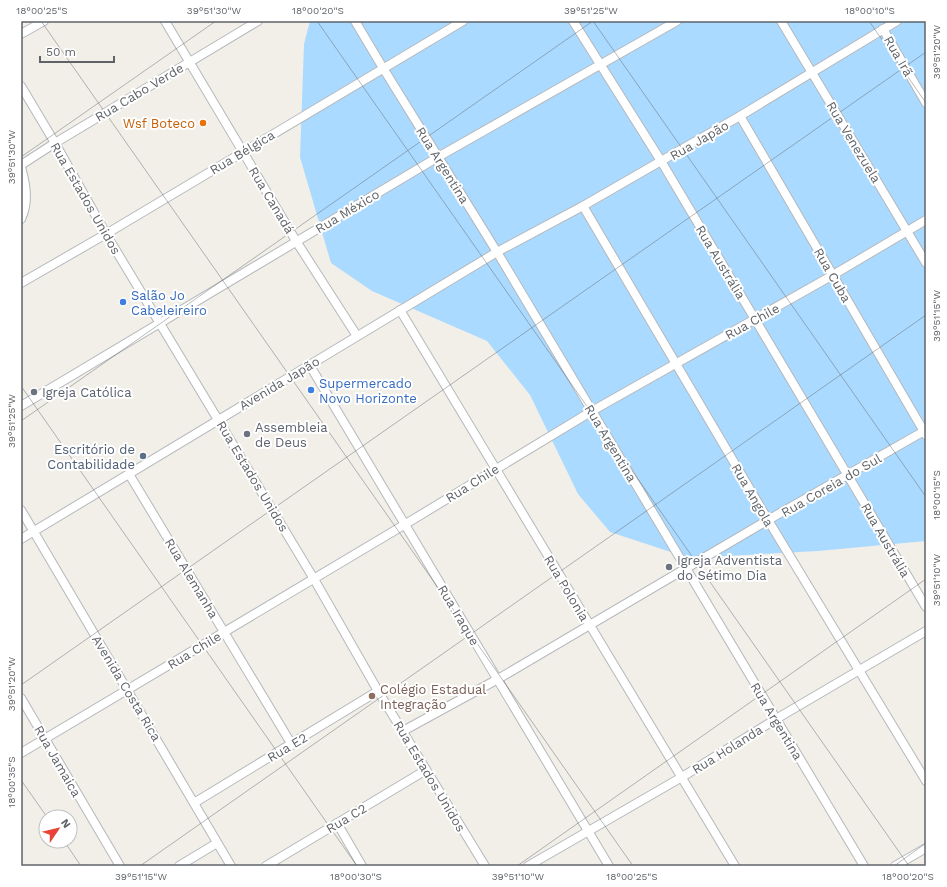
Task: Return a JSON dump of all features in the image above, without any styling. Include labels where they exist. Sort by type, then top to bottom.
[{"type":"street","points":[[21,34],[44,21]]},
{"type":"street","name":"Rua Canadá","points":[[165,21],[296,241],[357,336]]},
{"type":"street","name":"Rua Cabo Verde","points":[[21,166],[55,143],[258,21]]},
{"type":"street","name":"Rua Argentina","points":[[355,21],[497,252],[864,866]]},
{"type":"street","name":"Rua Bélgica","points":[[21,283],[463,21]]},
{"type":"street","name":"Rua Austrália","points":[[573,21],[661,162],[926,607]]},
{"type":"street","name":"Rua México","points":[[21,406],[438,157],[677,21]]},
{"type":"street","name":"Rua Venezuela","points":[[782,21],[908,230],[926,263]]},
{"type":"street","name":"Rua Japão","points":[[497,252],[661,162],[897,21]]},
{"type":"street","name":"Rua Irã","points":[[883,29],[926,103]]},
{"type":"street","name":"Rua Estados Unidos","points":[[21,86],[106,234],[314,578],[378,691],[485,866]]},
{"type":"street","name":"Rua Cuba","points":[[740,116],[925,432]]},
{"type":"street","points":[[21,166],[26,184],[27,199],[21,219]]},
{"type":"street","name":"Rua Angola","points":[[583,206],[768,520],[926,781]]},
{"type":"street","name":"Rua Chile","points":[[21,753],[592,411],[833,275],[926,220]]},
{"type":"street","name":"Avenida Japão","points":[[21,539],[497,252]]},
{"type":"street","name":"Rua Polonia","points":[[400,310],[735,866]]},
{"type":"street","name":"Rua Iraque","points":[[309,364],[609,866]]},
{"type":"street","name":"Rua Coreia do Sul","points":[[403,731],[498,679],[768,520],[925,432]]},
{"type":"street","name":"Rua Alemanha","points":[[129,474],[292,745]]},
{"type":"street","name":"Avenida Costa Rica","points":[[21,510],[128,689],[231,866]]},
{"type":"street","name":"Rua Holanda","points":[[528,866],[682,777],[776,719],[926,631]]},
{"type":"street","name":"Rua E2","points":[[194,803],[292,745],[378,691]]},
{"type":"street","name":"Rua Jamaica","points":[[21,698],[120,866]]},
{"type":"street","name":"Rua C2","points":[[266,866],[426,770]]},
{"type":"street","points":[[337,823],[362,866]]},
{"type":"street","points":[[179,866],[217,843]]},
{"type":"street","points":[[895,866],[926,848]]},
{"type":"water","points":[[310,21],[926,21],[926,541],[818,551],[689,558],[610,532],[578,494],[530,395],[487,341],[372,291],[331,263],[300,157],[304,44]]},
{"type":"place","name":"Wsf Boteco","points":[[203,123]]},
{"type":"place","name":"Salão Jo Cabeleireiro","points":[[123,302]]},
{"type":"place","name":"Supermercado Novo Horizonte","points":[[311,390]]},
{"type":"place","name":"Igreja Católica","points":[[34,392]]},
{"type":"place","name":"Assembleia de Deus","points":[[247,434]]},
{"type":"place","name":"Escritório de Contabilidade","points":[[143,456]]},
{"type":"place","name":"Igreja Adventista do Sétimo Dia","points":[[669,567]]},
{"type":"place","name":"Colégio Estadual Integração","points":[[372,696]]}]
